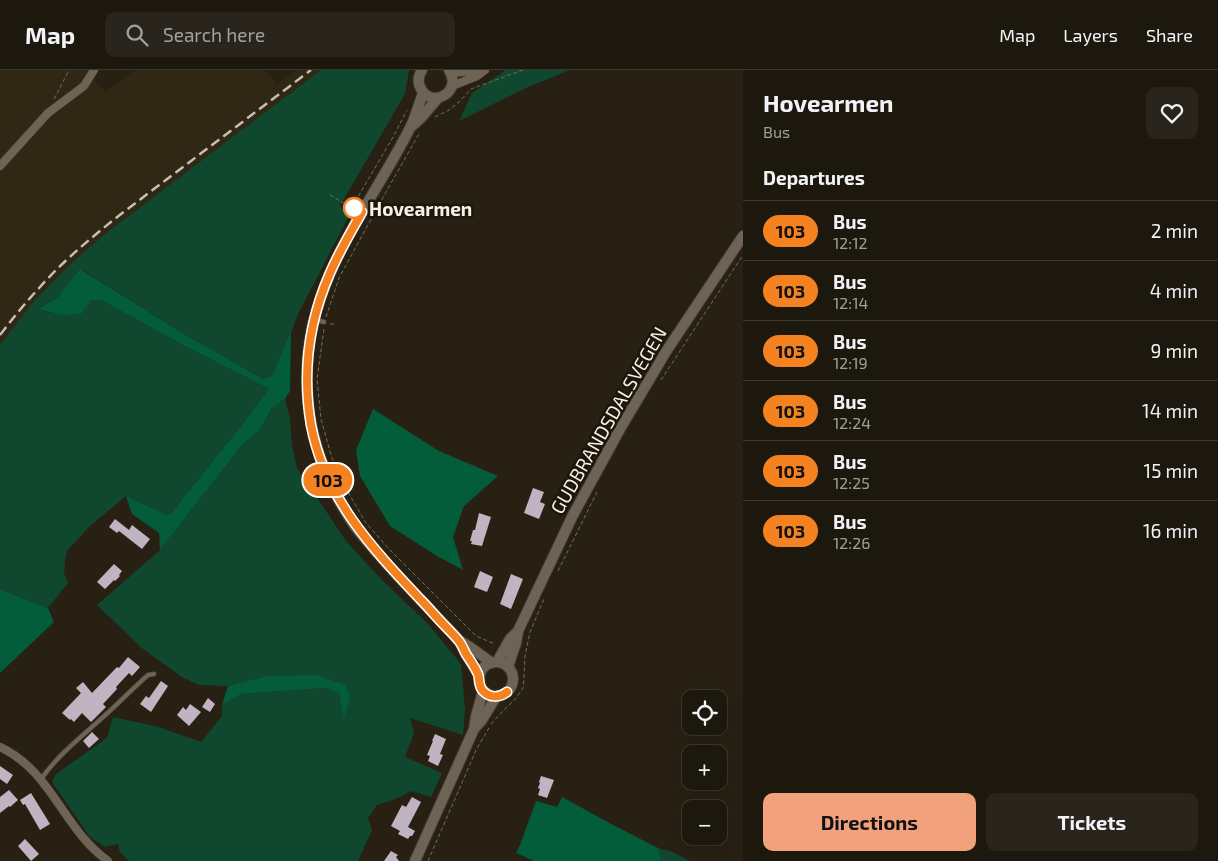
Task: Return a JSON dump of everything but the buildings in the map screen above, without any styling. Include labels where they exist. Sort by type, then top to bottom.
[{"type":"main road","points":[[422,70],[419,74],[418,83],[423,93],[438,98]]},
{"type":"main road","points":[[411,126],[420,119],[438,98],[449,92],[453,79],[450,71]]},
{"type":"main road","points":[[423,93],[411,126],[357,210],[321,296],[309,342],[307,362],[308,404],[315,443],[329,480],[345,511],[391,569],[459,641],[479,676]]},
{"type":"main road","name":"GUDBRANDSDALSVEGEN","points":[[508,667],[518,631],[573,515],[628,414],[667,350],[743,236]]},
{"type":"main road","name":"GUDBRANDSDALSVEGEN","points":[[494,662],[518,631]]},
{"type":"main road","points":[[459,641],[494,662],[508,667],[513,675],[513,683],[504,695],[496,697],[483,691],[479,684],[479,676],[484,667],[494,662]]},
{"type":"main road","points":[[415,861],[474,729],[483,691]]},
{"type":"main road","points":[[474,729],[496,697]]},
{"type":"street","points":[[0,166],[48,113],[84,86],[94,70]]},
{"type":"street","points":[[450,71],[485,70]]},
{"type":"street","points":[[452,86],[477,76],[485,70]]},
{"type":"street","points":[[0,747],[18,757],[41,779],[79,832],[108,861]]},
{"type":"lane","points":[[314,320],[324,322]]},
{"type":"lane","points":[[41,779],[53,763],[72,745],[148,675],[154,674]]},
{"type":"path","points":[[48,113],[56,93],[70,70]]},
{"type":"path","points":[[435,117],[460,102],[471,89],[523,70]]},
{"type":"path","points":[[330,195],[357,210],[408,107]]},
{"type":"path","points":[[424,126],[339,278],[324,322],[317,379],[321,419],[338,475],[366,523],[390,550],[476,636],[501,646]]},
{"type":"path","points":[[661,379],[743,255]]},
{"type":"path","points":[[557,572],[596,493]]},
{"type":"path","points":[[428,861],[479,743],[492,723],[523,688],[525,656],[530,632],[546,596]]},
{"type":"shaded area","points":[[0,70],[87,70],[105,92],[135,70],[265,70],[277,84],[296,70],[321,70],[110,230],[0,345]]},
{"type":"green space","points":[[321,70],[409,70],[405,94],[340,206],[349,216],[299,312],[272,376],[263,379],[186,335],[81,269],[59,296],[39,309],[60,315],[91,300],[101,300],[269,389],[173,511],[167,515],[126,496],[90,526],[67,551],[64,574],[68,583],[48,608],[0,589],[0,345],[35,300],[75,260],[110,230]]},
{"type":"green space","points":[[506,70],[570,70],[528,87],[459,121],[472,93]]},
{"type":"green space","points":[[80,269],[186,335],[263,379],[272,376],[291,332],[290,391],[285,399],[272,408],[259,431],[242,445],[160,550],[159,533],[132,514],[126,496],[167,515],[173,511],[269,389],[101,300],[91,300],[81,314],[60,315],[39,309],[59,296]]},
{"type":"green space","points":[[285,399],[297,468],[346,541],[382,580],[428,624],[461,664],[465,709],[463,735],[410,718],[414,733],[405,757],[442,773],[431,797],[410,791],[395,799],[377,805],[368,818],[372,830],[358,861],[129,861],[120,852],[118,844],[105,847],[90,837],[52,782],[56,774],[107,738],[113,717],[159,727],[201,742],[222,716],[222,705],[241,694],[326,688],[339,693],[345,717],[345,685],[267,676],[228,686],[199,685],[182,677],[143,649],[97,605],[160,550],[242,445],[259,431],[272,408]]},
{"type":"green space","points":[[373,409],[439,451],[498,476],[464,506],[453,537],[463,570],[390,526],[360,476],[356,450]]},
{"type":"green space","points":[[0,589],[48,608],[54,622],[0,673]]},
{"type":"green space","points":[[316,675],[345,685],[350,696],[344,719],[339,693],[326,688],[241,694],[222,705],[228,686],[267,676]]},
{"type":"green space","points":[[562,797],[658,848],[661,861],[534,861],[516,853],[536,801],[557,807]]},
{"type":"green space","points":[[658,848],[671,851],[690,861],[661,861]]},
{"type":"railway","points":[[0,335],[49,277],[89,240],[311,70]]},
{"type":"bus line","name":"103","points":[[352,207],[362,212],[330,273],[321,296],[309,342],[307,362],[308,404],[311,426],[321,462],[345,511],[367,541],[459,641],[479,676],[479,684],[483,691],[493,696],[504,695],[507,692]]},
{"type":"place","name":"Hovearmen","points":[[354,208]]}]
